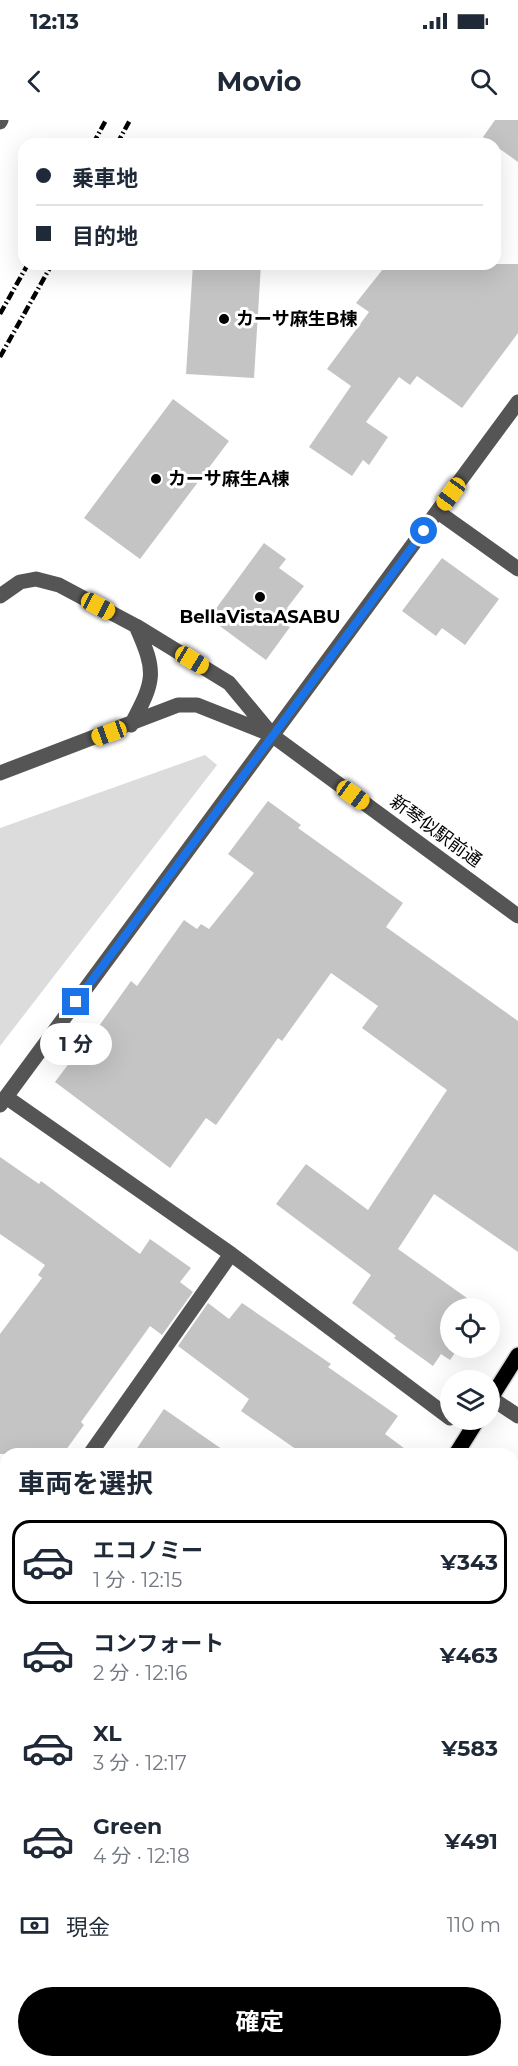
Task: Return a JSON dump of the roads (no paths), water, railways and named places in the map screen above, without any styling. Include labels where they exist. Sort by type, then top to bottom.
[{"type":"main road","points":[[500,1383],[518,1354]]},
{"type":"main road","points":[[460,1448],[471,1430]]},
{"type":"street","points":[[440,1410],[231,1254],[3,1101],[518,402]]},
{"type":"street","points":[[438,512],[518,569]]},
{"type":"street","points":[[0,596],[20,582],[36,579],[59,585],[136,626],[229,683],[273,736]]},
{"type":"street","points":[[131,725],[151,688],[151,660],[136,626]]},
{"type":"street","points":[[0,773],[131,725],[178,705],[197,705],[273,736]]},
{"type":"street","name":"新琴似駅前通","points":[[273,736],[518,915]]},
{"type":"street","points":[[94,1448],[231,1254]]},
{"type":"street","points":[[500,1405],[518,1416]]},
{"type":"railway","points":[[96,138],[106,120]]},
{"type":"railway","points":[[120,138],[130,120]]},
{"type":"railway","points":[[0,314],[25,270]]},
{"type":"railway","points":[[0,357],[49,270]]},
{"type":"place","name":"カーサ麻生B棟","points":[[224,319]]},
{"type":"place","name":"カーサ麻生A棟","points":[[156,479]]},
{"type":"place","name":"BellaVistaASABU","points":[[260,597]]}]
